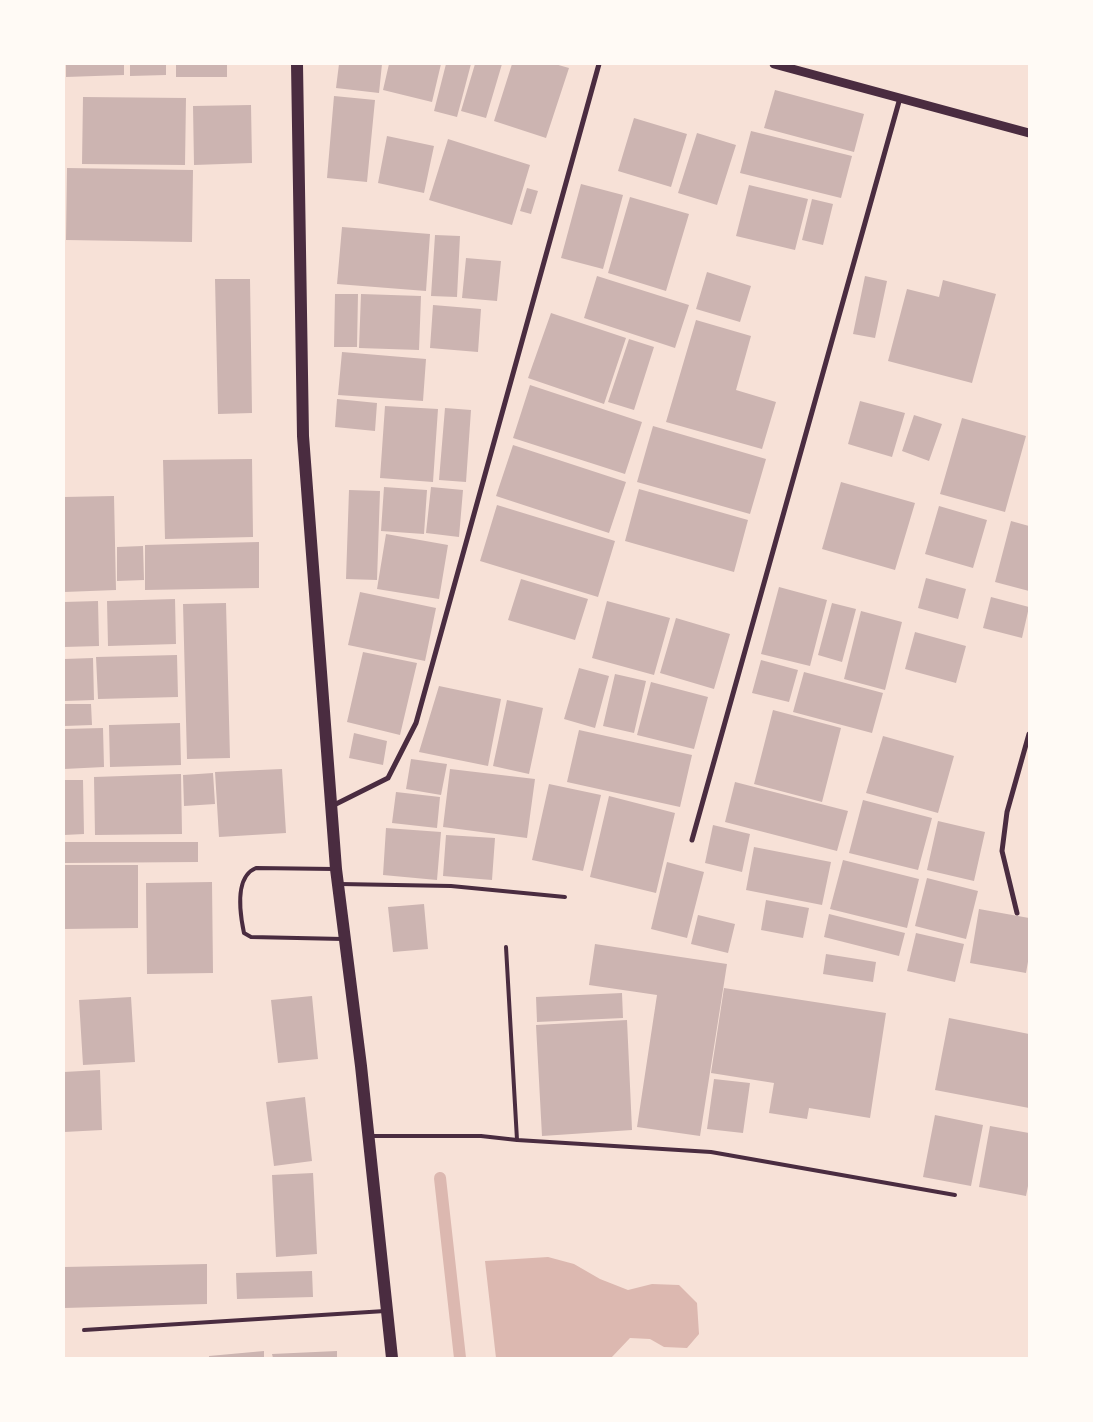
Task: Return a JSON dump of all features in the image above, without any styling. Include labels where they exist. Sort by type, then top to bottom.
[{"type":"main road","points":[[297,64],[303,436],[336,869],[392,1358]]},
{"type":"street","points":[[331,806],[388,778],[416,722],[600,64]]},
{"type":"street","points":[[774,64],[1029,132]]},
{"type":"street","points":[[692,840],[900,98]]},
{"type":"street","points":[[1017,913],[1002,851],[1007,812],[1029,734]]},
{"type":"lane","points":[[336,869],[256,868],[248,872],[242,881],[242,923],[244,933],[251,937],[284,940],[345,939]]},
{"type":"lane","points":[[338,884],[451,886],[565,897]]},
{"type":"lane","points":[[506,947],[517,1140]]},
{"type":"lane","points":[[368,1136],[481,1136],[711,1152],[955,1195]]},
{"type":"lane","points":[[84,1330],[388,1310]]},
{"type":"shaded area","points":[[548,1257],[574,1264],[600,1279],[628,1290],[652,1284],[679,1285],[697,1303],[699,1334],[687,1348],[664,1347],[650,1339],[630,1338],[611,1358],[496,1358],[485,1261]]},
{"type":"building","points":[[66,64],[124,64],[124,75],[66,77]]},
{"type":"building","points":[[130,64],[166,64],[166,75],[130,76]]},
{"type":"building","points":[[176,64],[227,64],[227,77],[176,77]]},
{"type":"building","points":[[339,64],[382,64],[379,93],[336,88]]},
{"type":"building","points":[[389,64],[441,64],[432,102],[383,90]]},
{"type":"building","points":[[446,64],[471,64],[457,117],[434,111]]},
{"type":"building","points":[[475,64],[502,64],[486,118],[461,111]]},
{"type":"building","points":[[512,64],[555,64],[569,68],[546,138],[494,121]]},
{"type":"building","points":[[775,90],[864,114],[854,152],[764,128]]},
{"type":"building","points":[[334,96],[375,100],[367,182],[327,178]]},
{"type":"building","points":[[83,97],[186,98],[185,165],[82,164]]},
{"type":"building","points":[[251,105],[252,163],[194,165],[193,106]]},
{"type":"building","points":[[634,118],[687,134],[671,187],[618,171]]},
{"type":"building","points":[[751,131],[852,156],[841,198],[740,173]]},
{"type":"building","points":[[697,133],[736,145],[717,205],[678,193]]},
{"type":"building","points":[[387,136],[434,146],[424,193],[378,183]]},
{"type":"building","points":[[448,139],[530,165],[512,225],[429,200]]},
{"type":"building","points":[[67,168],[193,170],[192,242],[66,240]]},
{"type":"building","points":[[581,184],[623,195],[603,269],[561,258]]},
{"type":"building","points":[[749,185],[808,199],[795,250],[736,236]]},
{"type":"building","points":[[527,188],[538,191],[531,214],[520,211]]},
{"type":"building","points":[[630,197],[689,214],[666,291],[608,273]]},
{"type":"building","points":[[812,199],[833,204],[823,245],[802,240]]},
{"type":"building","points":[[342,227],[430,234],[426,291],[337,284]]},
{"type":"building","points":[[435,235],[460,236],[457,297],[431,296]]},
{"type":"building","points":[[466,258],[501,261],[497,301],[462,298]]},
{"type":"building","points":[[707,272],[751,286],[740,322],[696,309]]},
{"type":"building","points":[[597,276],[689,305],[675,348],[584,318]]},
{"type":"building","points":[[865,276],[887,281],[875,338],[853,334]]},
{"type":"building","points":[[215,279],[250,279],[252,413],[218,414]]},
{"type":"building","points":[[943,280],[996,294],[972,383],[888,361],[907,289],[939,297]]},
{"type":"building","points":[[335,294],[358,294],[357,347],[334,347]]},
{"type":"building","points":[[361,294],[421,296],[419,350],[359,348]]},
{"type":"building","points":[[433,305],[481,309],[478,352],[430,348]]},
{"type":"building","points":[[551,313],[626,338],[604,404],[528,378]]},
{"type":"building","points":[[696,320],[751,336],[736,390],[776,402],[762,449],[666,422]]},
{"type":"building","points":[[629,339],[654,347],[634,410],[608,402]]},
{"type":"building","points":[[342,352],[426,359],[423,401],[338,395]]},
{"type":"building","points":[[530,385],[642,422],[625,474],[513,438]]},
{"type":"building","points":[[337,399],[377,403],[375,431],[335,427]]},
{"type":"building","points":[[860,401],[905,413],[892,457],[848,444]]},
{"type":"building","points":[[385,406],[438,409],[433,482],[380,478]]},
{"type":"building","points":[[445,408],[471,410],[466,482],[439,480]]},
{"type":"building","points":[[914,415],[942,424],[929,461],[902,451]]},
{"type":"building","points":[[962,418],[1026,436],[1005,512],[940,494]]},
{"type":"building","points":[[653,426],[766,459],[750,514],[637,482]]},
{"type":"building","points":[[513,445],[626,482],[609,533],[496,496]]},
{"type":"building","points":[[252,459],[253,537],[165,539],[163,460]]},
{"type":"building","points":[[841,482],[915,503],[895,570],[822,549]]},
{"type":"building","points":[[384,487],[427,490],[424,534],[381,531]]},
{"type":"building","points":[[431,487],[463,490],[459,537],[426,533]]},
{"type":"building","points":[[639,489],[748,520],[734,572],[625,541]]},
{"type":"building","points":[[349,490],[380,491],[377,580],[346,579]]},
{"type":"building","points":[[114,496],[116,590],[64,592],[64,497]]},
{"type":"building","points":[[497,505],[615,541],[598,597],[480,561]]},
{"type":"building","points":[[939,506],[987,520],[973,568],[925,554]]},
{"type":"building","points":[[1011,521],[1029,526],[1029,591],[995,582]]},
{"type":"building","points":[[386,534],[448,545],[439,599],[377,589]]},
{"type":"building","points":[[259,542],[259,588],[145,590],[145,545]]},
{"type":"building","points":[[143,546],[144,580],[117,581],[117,547]]},
{"type":"building","points":[[926,578],[966,589],[958,619],[918,608]]},
{"type":"building","points":[[521,579],[588,599],[575,640],[508,620]]},
{"type":"building","points":[[779,587],[827,600],[810,666],[761,654]]},
{"type":"building","points":[[360,592],[436,608],[425,661],[348,645]]},
{"type":"building","points":[[991,597],[1029,607],[1022,638],[983,628]]},
{"type":"building","points":[[175,599],[176,644],[108,646],[107,601]]},
{"type":"building","points":[[98,601],[99,646],[64,647],[64,602]]},
{"type":"building","points":[[607,601],[670,618],[654,675],[592,658]]},
{"type":"building","points":[[226,603],[230,758],[187,759],[183,604]]},
{"type":"building","points":[[832,603],[856,609],[842,662],[818,655]]},
{"type":"building","points":[[861,611],[902,622],[885,690],[844,679]]},
{"type":"building","points":[[676,618],[730,634],[714,689],[660,673]]},
{"type":"building","points":[[915,632],[966,646],[956,683],[905,669]]},
{"type":"building","points":[[363,652],[417,663],[400,735],[347,722]]},
{"type":"building","points":[[177,655],[178,697],[98,699],[96,657]]},
{"type":"building","points":[[93,658],[94,700],[64,701],[64,659]]},
{"type":"building","points":[[761,660],[798,670],[789,702],[752,693]]},
{"type":"building","points":[[579,668],[609,676],[595,728],[564,719]]},
{"type":"building","points":[[804,672],[883,693],[872,733],[793,712]]},
{"type":"building","points":[[615,674],[646,681],[634,733],[603,726]]},
{"type":"building","points":[[651,682],[708,697],[694,749],[637,735]]},
{"type":"building","points":[[439,686],[501,699],[488,766],[419,752]]},
{"type":"building","points":[[507,700],[543,708],[529,774],[493,766]]},
{"type":"building","points":[[64,704],[91,704],[92,725],[64,726]]},
{"type":"building","points":[[773,710],[841,728],[822,802],[754,784]]},
{"type":"building","points":[[180,723],[181,765],[110,767],[109,725]]},
{"type":"building","points":[[103,728],[104,767],[64,769],[64,729]]},
{"type":"building","points":[[579,730],[692,755],[680,807],[567,782]]},
{"type":"building","points":[[354,733],[387,741],[383,765],[349,758]]},
{"type":"building","points":[[883,736],[954,756],[938,813],[866,793]]},
{"type":"building","points":[[411,759],[447,764],[441,795],[406,789]]},
{"type":"building","points":[[282,769],[286,833],[219,837],[215,772]]},
{"type":"building","points":[[450,769],[535,779],[527,838],[443,827]]},
{"type":"building","points":[[213,773],[215,804],[184,806],[183,775]]},
{"type":"building","points":[[181,774],[182,834],[95,835],[94,777]]},
{"type":"building","points":[[64,780],[83,780],[84,834],[64,835]]},
{"type":"building","points":[[735,782],[848,811],[837,851],[725,822]]},
{"type":"building","points":[[549,784],[601,795],[583,871],[532,860]]},
{"type":"building","points":[[396,792],[440,797],[437,828],[392,823]]},
{"type":"building","points":[[609,796],[675,813],[656,893],[590,877]]},
{"type":"building","points":[[863,800],[932,818],[918,870],[849,853]]},
{"type":"building","points":[[938,821],[985,832],[974,881],[927,870]]},
{"type":"building","points":[[713,825],[750,834],[742,872],[705,863]]},
{"type":"building","points":[[386,828],[441,832],[437,880],[383,875]]},
{"type":"building","points":[[446,835],[495,838],[492,880],[443,876]]},
{"type":"building","points":[[64,842],[198,842],[198,862],[64,863]]},
{"type":"building","points":[[754,847],[831,862],[822,905],[746,890]]},
{"type":"building","points":[[843,860],[919,879],[907,928],[830,909]]},
{"type":"building","points":[[667,862],[704,872],[687,938],[651,929]]},
{"type":"building","points":[[64,865],[138,865],[138,928],[64,929]]},
{"type":"building","points":[[927,878],[978,891],[966,939],[915,926]]},
{"type":"building","points":[[212,882],[213,973],[147,974],[146,883]]},
{"type":"building","points":[[766,900],[809,908],[803,938],[761,930]]},
{"type":"building","points":[[424,904],[428,949],[393,952],[388,907]]},
{"type":"building","points":[[979,909],[1029,918],[1029,956],[1026,973],[970,963]]},
{"type":"building","points":[[829,914],[905,933],[899,956],[824,937]]},
{"type":"building","points":[[698,915],[735,924],[728,953],[691,944]]},
{"type":"building","points":[[916,933],[964,944],[955,982],[907,971]]},
{"type":"building","points":[[595,944],[727,964],[700,1136],[637,1127],[657,995],[589,985]]},
{"type":"building","points":[[826,954],[876,962],[873,982],[823,974]]},
{"type":"building","points":[[724,988],[886,1013],[870,1118],[809,1108],[807,1119],[769,1113],[774,1083],[711,1073]]},
{"type":"building","points":[[622,993],[623,1018],[537,1022],[536,997]]},
{"type":"building","points":[[312,996],[318,1059],[278,1063],[271,1000]]},
{"type":"building","points":[[131,997],[135,1062],[83,1065],[79,1000]]},
{"type":"building","points":[[949,1018],[1029,1034],[1029,1108],[935,1090]]},
{"type":"building","points":[[627,1020],[632,1130],[542,1136],[536,1025]]},
{"type":"building","points":[[100,1070],[102,1130],[64,1132],[64,1072]]},
{"type":"building","points":[[714,1079],[750,1083],[743,1133],[707,1129]]},
{"type":"building","points":[[305,1097],[312,1161],[274,1166],[266,1102]]},
{"type":"building","points":[[935,1115],[983,1125],[971,1186],[923,1177]]},
{"type":"building","points":[[990,1126],[1029,1133],[1029,1181],[1026,1196],[979,1187]]},
{"type":"building","points":[[313,1173],[317,1254],[276,1257],[272,1175]]},
{"type":"building","points":[[207,1264],[207,1304],[64,1308],[64,1267]]},
{"type":"building","points":[[312,1271],[313,1297],[237,1299],[236,1273]]},
{"type":"building","points":[[264,1351],[264,1358],[209,1358],[209,1356]]},
{"type":"building","points":[[337,1351],[337,1358],[273,1358],[272,1354]]},
{"type":"waterway","points":[[440,1178],[460,1358]]}]
